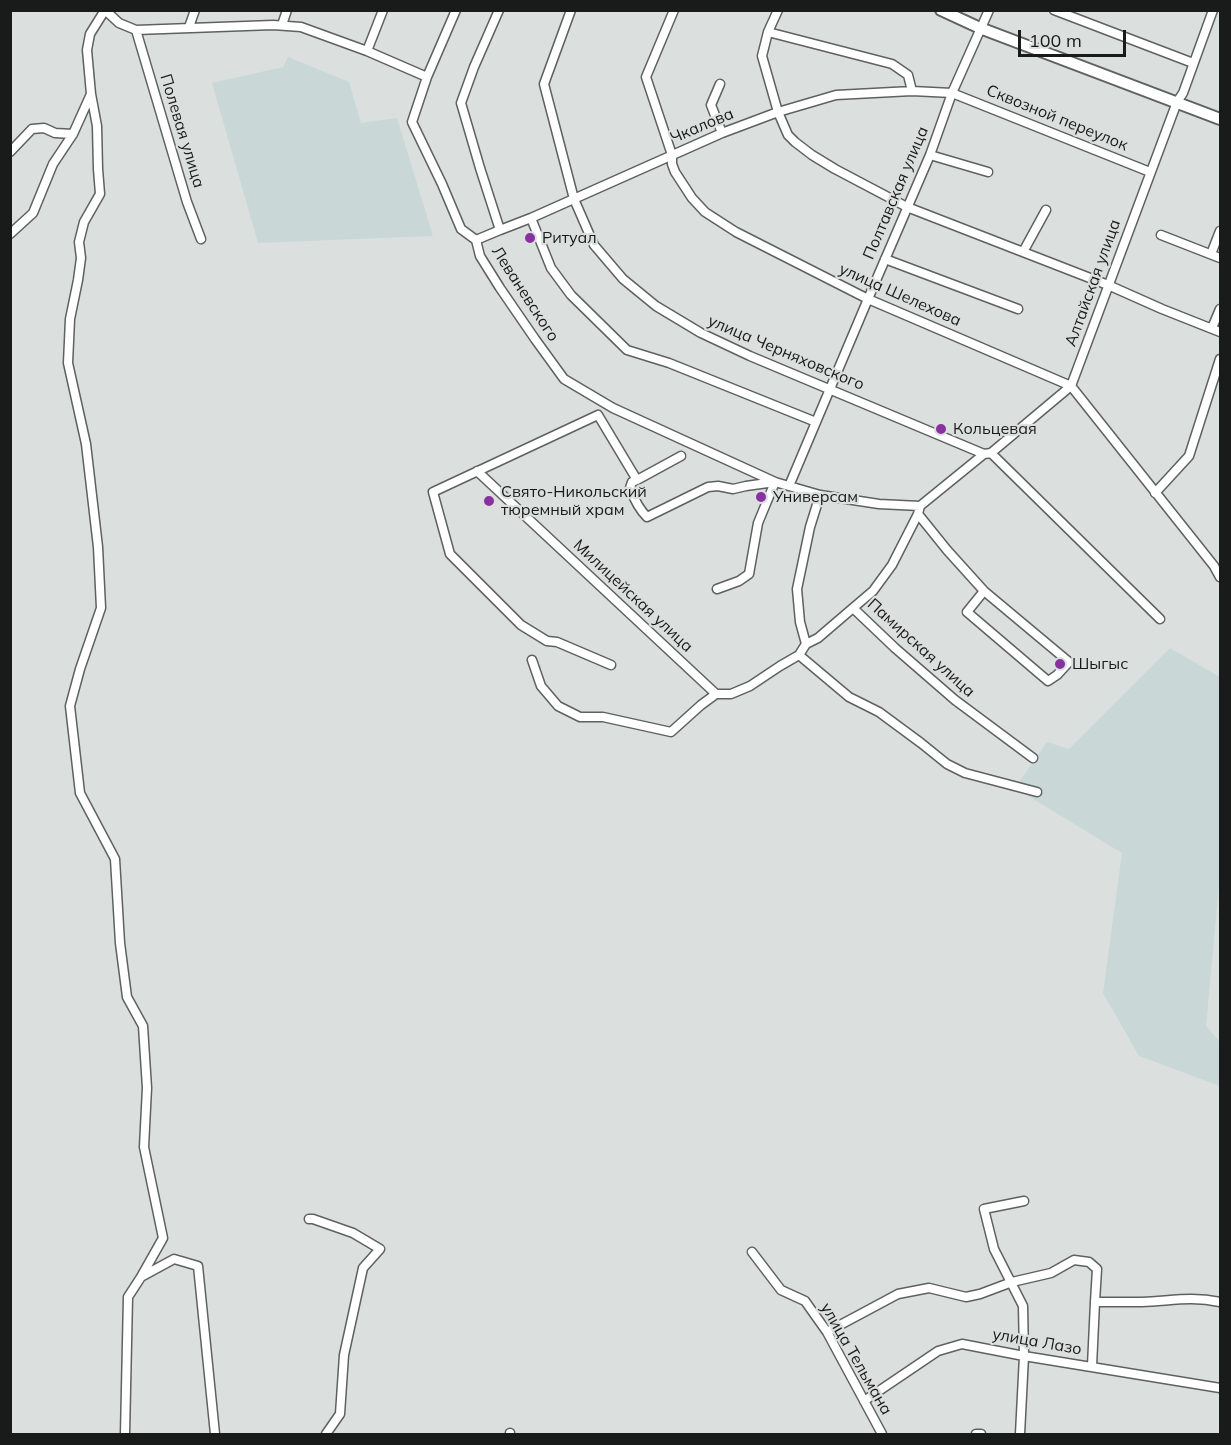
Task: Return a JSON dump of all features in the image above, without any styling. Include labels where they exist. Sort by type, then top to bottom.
[{"type":"street","points":[[125,1434],[128,1297],[163,1238],[144,1148],[147,1088],[143,1026],[127,997],[120,943],[115,859],[80,793],[70,706],[101,608],[98,547],[86,444],[68,363],[70,320],[81,258],[79,242],[84,222],[100,194],[98,126],[91,94],[87,50],[90,34],[105,10],[119,23],[136,30],[189,27],[301,27],[367,51],[427,77]]},
{"type":"street","points":[[189,27],[195,10]]},
{"type":"street","points":[[282,26],[287,10]]},
{"type":"street","points":[[367,51],[383,10]]},
{"type":"street","name":"Леваневского","points":[[456,10],[427,77],[412,122],[461,229],[476,240],[480,256],[500,288],[564,379],[613,408],[775,482],[820,495],[919,510]]},
{"type":"street","points":[[499,10],[461,103],[500,230]]},
{"type":"street","name":"улица Черняховского","points":[[571,10],[544,84],[574,199],[594,245],[623,279],[656,306],[701,333],[750,356],[987,454],[1160,619]]},
{"type":"street","name":"улица Шелехова","points":[[674,10],[646,76],[672,155],[675,172],[692,198],[705,212],[736,232],[867,299],[1071,386],[1221,577]]},
{"type":"street","points":[[778,10],[768,32],[762,56],[778,112],[788,135],[803,149],[835,169],[908,207],[1216,330],[1221,309]]},
{"type":"street","points":[[941,10],[980,28],[1221,119]]},
{"type":"street","name":"Полтавская улица","points":[[789,486],[930,155],[952,93],[988,10]]},
{"type":"street","points":[[1054,10],[1193,63]]},
{"type":"street","name":"Алтайская улица","points":[[919,510],[1071,386],[1213,10]]},
{"type":"street","name":"Полевая улица","points":[[136,30],[187,202],[201,239]]},
{"type":"street","points":[[768,32],[892,64],[908,75],[912,91]]},
{"type":"street","points":[[720,84],[711,105],[722,133]]},
{"type":"street","name":"Чкалова","points":[[476,240],[722,133],[778,112],[836,95],[912,91],[952,93]]},
{"type":"street","name":"Сквозной переулок","points":[[952,93],[1150,172]]},
{"type":"street","points":[[10,234],[33,213],[53,164],[73,134],[91,94]]},
{"type":"street","points":[[10,152],[32,129],[44,128],[56,133],[73,134]]},
{"type":"street","points":[[930,155],[988,172]]},
{"type":"street","points":[[1023,252],[1046,210]]},
{"type":"street","points":[[531,218],[551,268],[571,295],[627,350],[669,363],[816,422]]},
{"type":"street","points":[[1211,254],[1221,231]]},
{"type":"street","points":[[1161,235],[1221,258]]},
{"type":"street","points":[[885,259],[1018,309]]},
{"type":"street","points":[[1155,494],[1189,456],[1221,359]]},
{"type":"street","points":[[611,665],[557,642],[547,641],[521,625],[450,554],[433,492],[598,415],[637,480],[681,456]]},
{"type":"street","name":"Милицейская улица","points":[[477,471],[716,694]]},
{"type":"street","name":"Леваневского","points":[[637,480],[632,482],[630,488],[634,500],[647,517],[708,487],[733,489],[775,482]]},
{"type":"street","points":[[717,590],[749,574],[758,523],[775,482]]},
{"type":"street","points":[[806,644],[800,622],[797,589],[810,527],[820,495]]},
{"type":"street","points":[[919,510],[946,550],[984,591],[1069,662],[1057,675],[1048,681],[968,612],[984,591]]},
{"type":"street","name":"Памирская улица","points":[[919,510],[892,565],[873,591],[854,608],[895,648],[955,700],[1034,758]]},
{"type":"street","points":[[1214,566],[1221,558]]},
{"type":"street","points":[[532,660],[541,686],[558,706],[580,717],[603,717],[670,732],[716,694],[731,694],[750,686],[799,655],[806,644],[819,638],[854,608]]},
{"type":"street","points":[[799,655],[849,697],[879,712],[947,764],[965,773],[1037,792]]},
{"type":"street","points":[[1020,1434],[1024,1356],[1023,1306],[994,1249],[984,1209],[1024,1201]]},
{"type":"street","points":[[309,1218],[353,1233],[380,1249],[363,1268],[344,1356],[340,1413],[326,1434]]},
{"type":"street","name":"улица Тельмана","points":[[752,1252],[782,1290],[805,1301],[827,1332],[882,1434]]},
{"type":"street","points":[[141,1277],[174,1259],[198,1266],[215,1434]]},
{"type":"street","points":[[827,1332],[898,1294],[929,1288],[966,1297],[1012,1282],[1051,1273],[1074,1260],[1089,1262],[1097,1269],[1092,1366]]},
{"type":"street","points":[[1095,1302],[1143,1302],[1181,1298],[1221,1302]]},
{"type":"street","name":"улица Лазо","points":[[864,1401],[938,1351],[962,1344],[1221,1388]]},
{"type":"street","points":[[976,1434],[981,1434]]},
{"type":"shaded area","points":[[288,57],[349,82],[361,123],[397,118],[433,236],[258,243],[212,83],[283,67]]},
{"type":"shaded area","points":[[1170,648],[1220,677],[1220,882],[1206,1026],[1220,1042],[1220,1086],[1139,1056],[1103,993],[1122,853],[1015,788],[1047,742],[1069,749]]},
{"type":"place","name":"Ритуал","points":[[530,238]]},
{"type":"place","name":"Кольцевая","points":[[941,429]]},
{"type":"place","name":"Универсам","points":[[761,497]]},
{"type":"place","name":"Свято-Никольский тюремный храм","points":[[489,501]]},
{"type":"place","name":"Шыгыс","points":[[1060,664]]}]
